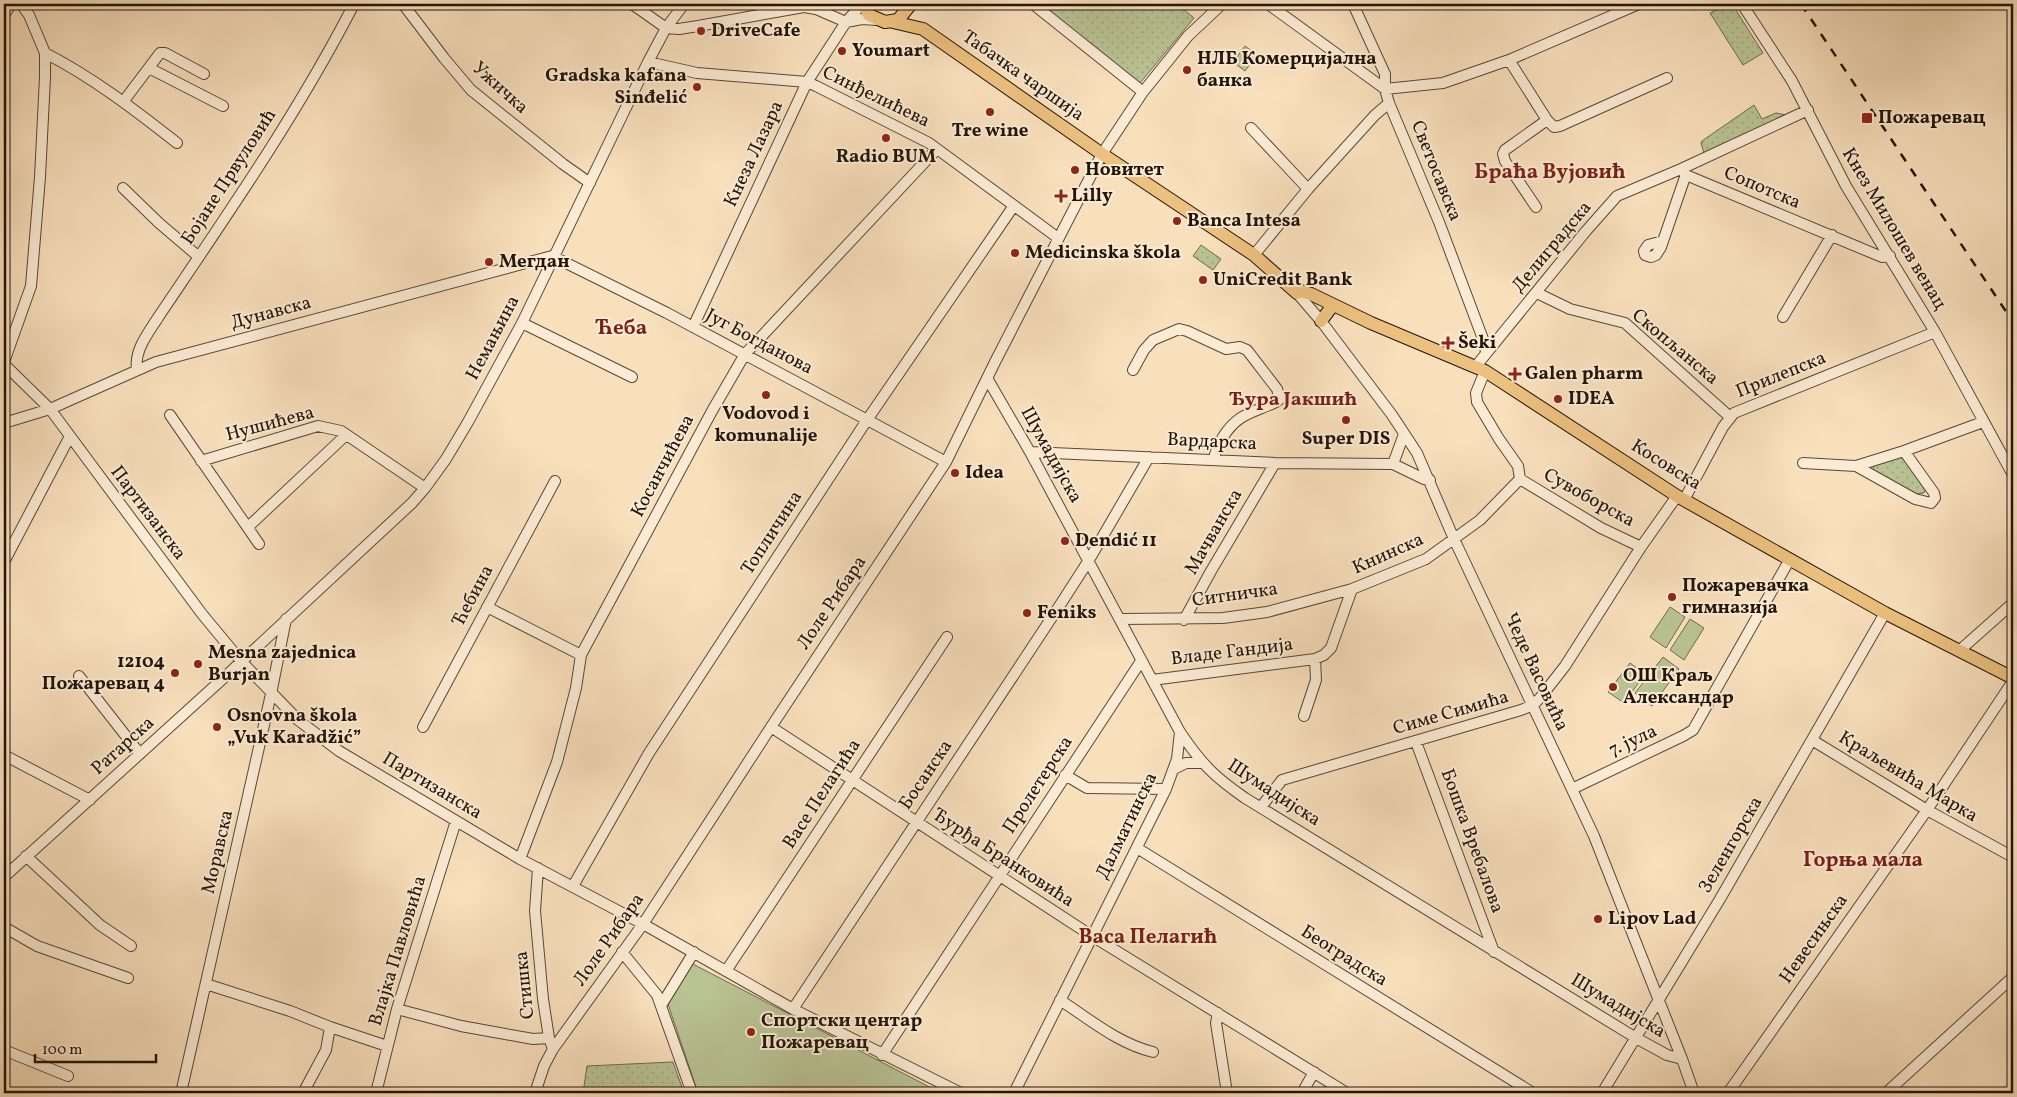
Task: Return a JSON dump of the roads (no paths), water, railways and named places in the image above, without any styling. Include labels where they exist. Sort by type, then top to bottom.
[{"type":"main road","points":[[868,4],[866,9],[869,15],[877,20]]},
{"type":"main road","points":[[894,22],[898,20],[911,4]]},
{"type":"main road","name":"Табачка чаршија","points":[[911,4],[923,29]]},
{"type":"main road","name":"Табачка чаршија","points":[[877,20],[923,29],[1102,154],[1254,256],[1297,293]]},
{"type":"main road","name":"Косовска","points":[[1297,293],[1304,292],[1371,323],[1480,368],[1680,498],[1885,613],[2013,680]]},
{"type":"main road","points":[[1321,321],[1333,305]]},
{"type":"street","points":[[4,15],[11,4]]},
{"type":"street","points":[[4,363],[31,286],[40,177],[45,54],[29,15],[21,4]]},
{"type":"street","name":"Бојане Првуловић","points":[[137,369],[136,357],[159,316],[311,82],[354,4]]},
{"type":"street","name":"Ужичка","points":[[403,4],[471,90],[563,164],[590,182]]},
{"type":"street","points":[[632,4],[666,28],[698,26],[804,7],[816,9],[846,22],[862,19],[877,20]]},
{"type":"street","name":"Немањина","points":[[286,619],[426,488],[468,422],[522,323],[648,62],[666,28],[684,4]]},
{"type":"street","name":"Кнеза Лазара","points":[[693,328],[807,82],[846,22],[862,4]]},
{"type":"street","points":[[1033,4],[1143,92]]},
{"type":"street","name":"Лоле Рибара","points":[[553,1049],[643,924],[770,726],[946,462],[1102,154],[1143,92],[1188,36],[1222,4]]},
{"type":"street","points":[[1268,4],[1384,89],[1443,84],[1508,60],[1639,4]]},
{"type":"street","name":"Светосавска","points":[[1354,4],[1385,74],[1384,89],[1389,103],[1439,222],[1483,339],[1486,352]]},
{"type":"street","name":"Кнез Милошев венац","points":[[1742,4],[1792,81],[1839,173],[1935,332],[2013,475]]},
{"type":"street","points":[[123,102],[158,55],[165,53],[204,74]]},
{"type":"street","points":[[45,54],[65,63],[123,102],[177,143]]},
{"type":"street","points":[[1508,60],[1548,120],[1556,128],[1667,78]]},
{"type":"street","name":"Синђелићева","points":[[648,62],[697,73],[807,82],[909,131],[937,149],[1013,207],[1058,238]]},
{"type":"street","points":[[149,68],[223,106]]},
{"type":"street","points":[[1254,256],[1308,189],[1374,115],[1389,103]]},
{"type":"street","name":"Делиградска","points":[[1480,368],[1486,352],[1537,293],[1586,230],[1617,196],[1684,172],[1808,110]]},
{"type":"street","points":[[1536,207],[1505,161],[1503,154],[1505,150],[1548,120]]},
{"type":"street","points":[[1251,128],[1308,189]]},
{"type":"street","name":"Косанчићева","points":[[520,859],[557,762],[576,688],[581,655],[712,411],[745,354],[937,149]]},
{"type":"street","points":[[1663,241],[1684,172]]},
{"type":"street","name":"Сопотска","points":[[1684,172],[1882,256],[1890,256]]},
{"type":"street","points":[[123,188],[159,223],[199,257]]},
{"type":"street","name":"Топличина","points":[[573,886],[649,753],[867,420],[1013,207]]},
{"type":"street","points":[[1783,317],[1832,235]]},
{"type":"street","name":"Југ Богданова","points":[[554,256],[745,354],[946,462]]},
{"type":"street","name":"Дунавска","points":[[4,423],[50,409],[137,369],[175,357],[554,256]]},
{"type":"street","name":"Чеде Васовића","points":[[1297,293],[1321,321],[1417,453],[1454,539],[1603,857],[1694,1093]]},
{"type":"street","name":"Скопљанска","points":[[1537,293],[1570,309],[1625,323],[1730,417]]},
{"type":"street","points":[[522,323],[632,377]]},
{"type":"street","points":[[1133,370],[1144,350],[1153,340],[1178,329],[1187,331],[1226,349],[1240,347],[1247,350],[1277,389],[1280,399],[1238,418],[1221,440],[1214,459]]},
{"type":"street","name":"Прилепска","points":[[1680,498],[1734,413],[1935,332]]},
{"type":"street","name":"Партизанска","points":[[4,363],[50,409],[202,614],[271,694],[298,720],[340,751],[520,859],[694,952],[792,1009],[961,1093]]},
{"type":"street","name":"Сувоборска","points":[[1454,539],[1480,520],[1520,480],[1518,466],[1477,402],[1476,393],[1480,368]]},
{"type":"street","name":"Шумадијска","points":[[987,378],[1089,560],[1180,732],[1201,763],[1220,781],[1494,952],[1636,1038],[1666,1055],[1682,1059]]},
{"type":"street","points":[[170,415],[259,544]]},
{"type":"street","points":[[1803,463],[1856,466],[1904,451],[1983,422]]},
{"type":"street","name":"Нушићева","points":[[201,461],[318,426],[341,431],[426,488]]},
{"type":"street","points":[[1392,464],[1404,434]]},
{"type":"street","points":[[248,527],[346,435]]},
{"type":"street","points":[[4,562],[70,436]]},
{"type":"street","points":[[1856,466],[1916,499],[1931,503],[1935,498],[1934,493],[1904,451]]},
{"type":"street","name":"Вардарска","points":[[1030,452],[1275,462],[1392,464],[1430,480]]},
{"type":"street","name":"Босанска","points":[[792,1009],[1089,560],[1149,457]]},
{"type":"street","name":"Мачванска","points":[[1184,620],[1275,462]]},
{"type":"street","name":"Ћебина","points":[[422,727],[555,480]]},
{"type":"street","name":"Сувоборска","points":[[1520,480],[1585,519],[1641,547]]},
{"type":"street","name":"Симе Симића","points":[[1261,807],[1282,780],[1416,742],[1533,705],[1547,691],[1641,547],[1680,498]]},
{"type":"street","name":"Книнска","points":[[1316,660],[1332,648],[1352,589],[1426,559],[1454,539]]},
{"type":"street","name":"7. јула","points":[[1572,789],[1693,730],[1790,559]]},
{"type":"street","name":"Ситничка","points":[[1121,620],[1223,618],[1267,612],[1352,589]]},
{"type":"street","points":[[1959,651],[2013,603]]},
{"type":"street","points":[[487,607],[581,655]]},
{"type":"street","name":"Зеленгорска","points":[[1602,1093],[1720,899],[1885,613]]},
{"type":"street","name":"Ратарска","points":[[4,877],[286,619]]},
{"type":"street","name":"Моравска","points":[[181,1093],[271,694],[286,619]]},
{"type":"street","name":"Васе Пелагића","points":[[726,971],[947,637]]},
{"type":"street","points":[[1304,716],[1314,690],[1316,660]]},
{"type":"street","name":"Владе Гандија","points":[[1152,680],[1316,660]]},
{"type":"street","name":"Пролетерска","points":[[882,1055],[1142,661]]},
{"type":"street","points":[[79,676],[140,754]]},
{"type":"street","name":"Невесињска","points":[[1728,1093],[1927,810],[2013,680]]},
{"type":"street","name":"Ђурђа Бранковића","points":[[770,726],[1092,936],[1347,1093]]},
{"type":"street","name":"Далматинска","points":[[1014,1093],[1166,789],[1174,768],[1180,732]]},
{"type":"street","name":"Краљевића Марка","points":[[1812,740],[1927,810],[2013,857]]},
{"type":"street","name":"Бошка Вребалова","points":[[1416,742],[1494,952]]},
{"type":"street","points":[[4,755],[90,800]]},
{"type":"street","points":[[1174,768],[1186,763],[1201,763]]},
{"type":"street","points":[[1065,775],[1087,788],[1166,789]]},
{"type":"street","name":"Влајка Павловића","points":[[376,1093],[397,1009],[456,821]]},
{"type":"street","name":"Београдска","points":[[1137,848],[1533,1093]]},
{"type":"street","points":[[26,856],[100,925],[131,946]]},
{"type":"street","name":"Стишка","points":[[538,868],[535,911],[543,1000],[549,1038],[553,1049]]},
{"type":"street","points":[[4,927],[37,946],[128,978]]},
{"type":"street","points":[[622,952],[652,986],[662,1004],[692,1093]]},
{"type":"street","points":[[662,1004],[694,952]]},
{"type":"street","points":[[1886,1093],[2013,977]]},
{"type":"street","points":[[206,984],[290,1011],[330,1027],[388,1046]]},
{"type":"street","points":[[1060,1000],[1111,1034],[1137,1047],[1153,1052]]},
{"type":"street","points":[[397,1009],[461,1026],[533,1039],[549,1038]]},
{"type":"street","points":[[1218,1013],[1216,1023],[1227,1093]]},
{"type":"street","points":[[303,1093],[326,1050],[330,1027]]},
{"type":"street","points":[[535,1093],[544,1066],[553,1049]]},
{"type":"street","points":[[4,1050],[68,1076]]},
{"type":"street","points":[[1302,1093],[1314,1072]]},
{"type":"railway","points":[[1801,4],[2013,322]]},
{"type":"place","name":"DriveCafe","points":[[701,31]]},
{"type":"place","name":"Youmart","points":[[842,51]]},
{"type":"place","name":"НЛБ Комерцијална банка","points":[[1187,70]]},
{"type":"place","name":"Gradska kafana Sinđelić","points":[[697,87]]},
{"type":"place","name":"Tre wine","points":[[990,112]]},
{"type":"place","name":"Пожаревац","points":[[1867,118]]},
{"type":"place","name":"Radio BUM","points":[[886,138]]},
{"type":"place","name":"Новитет","points":[[1075,170]]},
{"type":"place","name":"Lilly","points":[[1061,196]]},
{"type":"place","name":"Banca Intesa","points":[[1177,221]]},
{"type":"place","name":"Medicinska škola","points":[[1015,253]]},
{"type":"place","name":"Мегдан","points":[[489,262]]},
{"type":"place","name":"UniCredit Bank","points":[[1203,280]]},
{"type":"place","name":"Šeki","points":[[1448,343]]},
{"type":"place","name":"Galen pharm","points":[[1515,374]]},
{"type":"place","name":"Vodovod i komunalije","points":[[766,395]]},
{"type":"place","name":"IDEA","points":[[1558,399]]},
{"type":"place","name":"Super DIS","points":[[1346,420]]},
{"type":"place","name":"Idea","points":[[955,473]]},
{"type":"place","name":"Dendić 11","points":[[1065,541]]},
{"type":"place","name":"Пожаревачка гимназија","points":[[1672,597]]},
{"type":"place","name":"Feniks","points":[[1027,613]]},
{"type":"place","name":"Mesna zajednica Burjan","points":[[198,664]]},
{"type":"place","name":"12104 Пожаревац 4","points":[[175,673]]},
{"type":"place","name":"ОШ Краљ Александар","points":[[1613,687]]},
{"type":"place","name":"Osnovna škola „Vuk Karadžić”","points":[[217,727]]},
{"type":"place","name":"Lipov Lad","points":[[1598,919]]},
{"type":"place","name":"Спортски центар Пожаревац","points":[[751,1032]]},
{"type":"district","name":"Браћа Вујовић","points":[[1550,172]]},
{"type":"district","name":"Ћеба","points":[[621,328]]},
{"type":"district","name":"Ђура Јакшић","points":[[1293,400]]},
{"type":"district","name":"Горња мала","points":[[1863,860]]},
{"type":"district","name":"Васа Пелагић","points":[[1148,937]]}]
